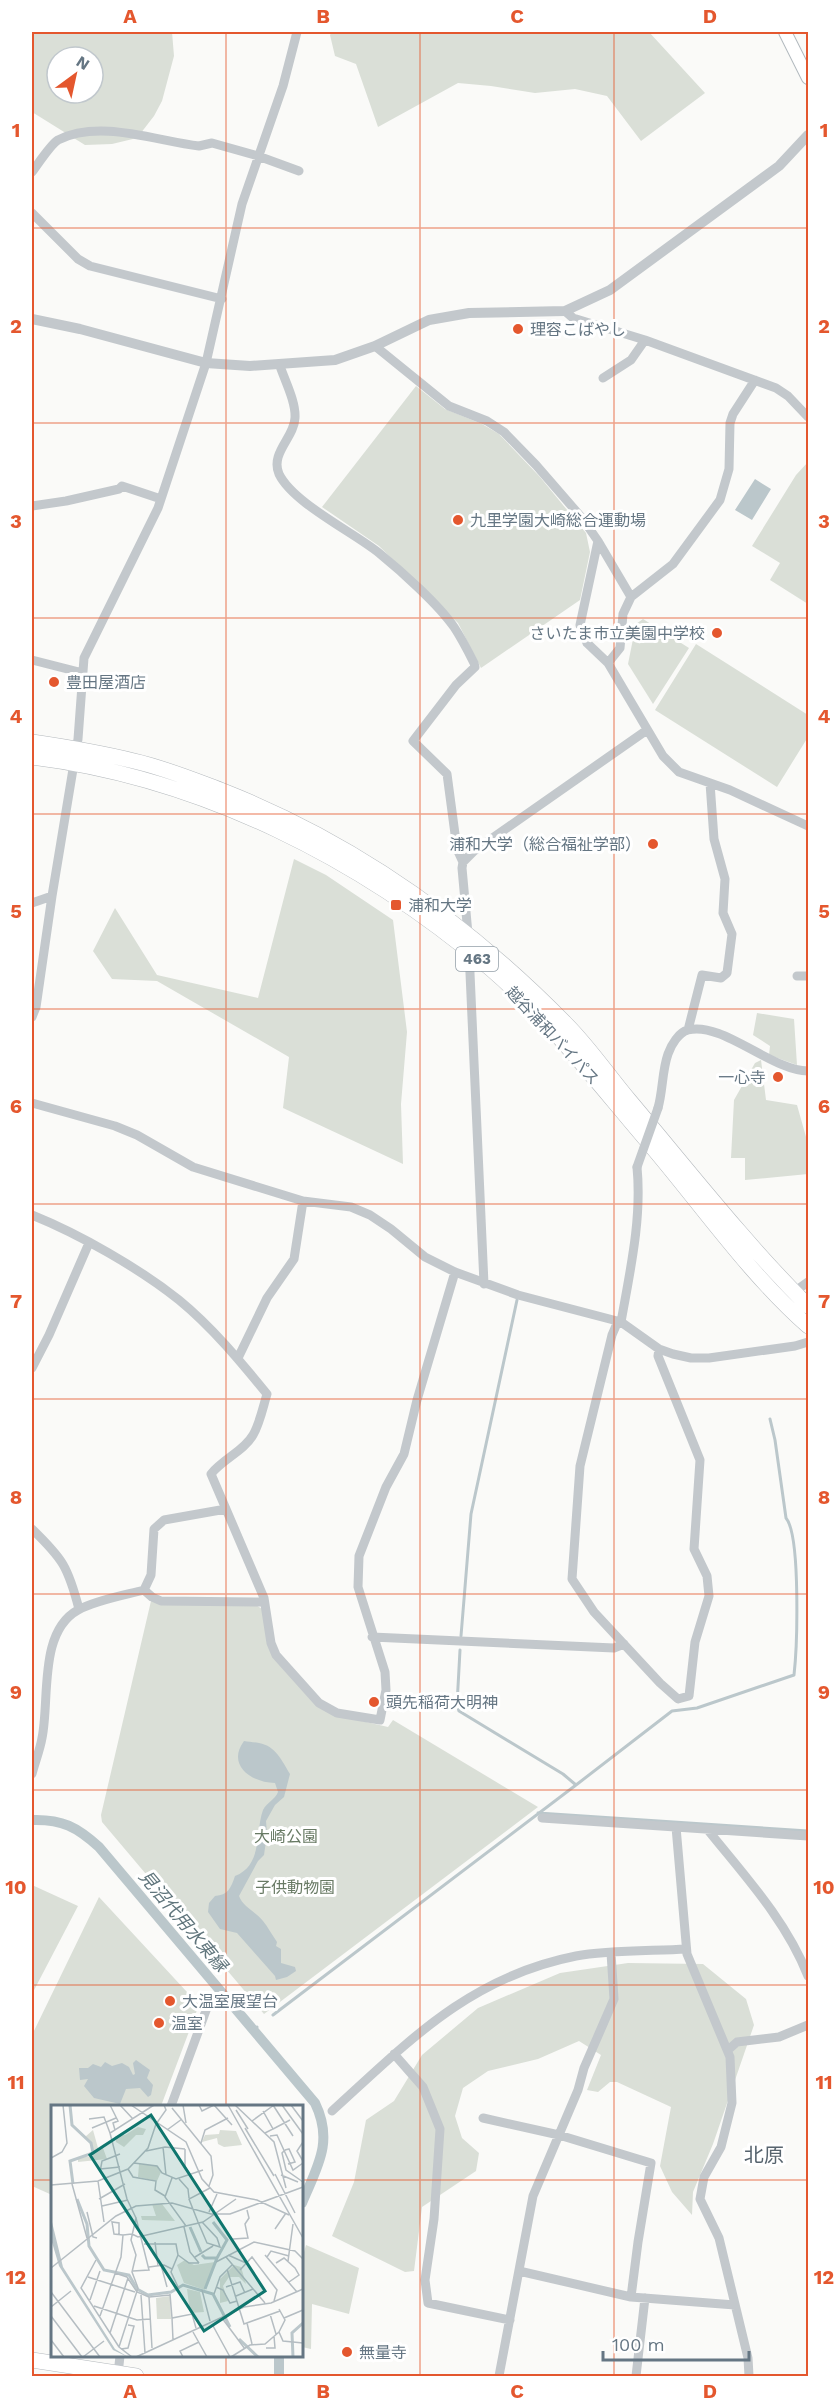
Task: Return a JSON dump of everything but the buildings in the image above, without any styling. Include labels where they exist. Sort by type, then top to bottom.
[{"type":"highway","name":"越谷浦和バイパス","points":[[32,742],[190,795],[291,836],[360,874],[398,899],[491,970],[529,1006],[659,1155],[750,1266],[808,1326]]},
{"type":"highway","name":"越谷浦和バイパス","points":[[32,757],[75,756],[159,768],[239,797],[299,824],[382,870],[468,932],[567,1025],[748,1241],[808,1306]]},
{"type":"highway","points":[[32,2360],[126,2375]]},
{"type":"main road","points":[[785,32],[808,78]]},
{"type":"street","points":[[32,1017],[36,1007],[75,756],[84,658],[161,499],[206,363],[242,204],[283,86],[297,32]]},
{"type":"street","points":[[32,172],[56,141],[84,133],[124,133],[199,146],[212,143],[299,171]]},
{"type":"street","points":[[32,319],[71,327],[206,363],[280,366],[335,360],[375,346],[429,320],[469,313],[524,314],[565,311],[610,290],[779,166],[808,135]]},
{"type":"street","points":[[32,213],[78,259],[90,266],[222,299]]},
{"type":"street","points":[[565,311],[573,318],[645,340],[776,388],[788,396],[808,417]]},
{"type":"street","points":[[603,378],[631,360],[645,340]]},
{"type":"street","points":[[375,346],[449,406],[504,432],[537,465],[582,518],[631,597]]},
{"type":"street","points":[[280,366],[295,419],[278,459],[278,470],[283,481],[318,512],[378,551],[410,580],[453,626],[475,667],[456,685],[413,741],[447,774],[458,849],[463,862],[462,879],[468,932],[484,1284]]},
{"type":"street","points":[[608,663],[620,648],[623,614],[631,597],[674,564],[720,500],[729,469],[730,423],[733,414],[755,380]]},
{"type":"street","points":[[32,506],[66,501],[119,489],[122,486],[161,499]]},
{"type":"street","points":[[598,541],[580,625],[588,643],[608,663],[663,756],[679,772],[730,790],[808,826]]},
{"type":"street","points":[[32,660],[83,673]]},
{"type":"street","points":[[463,862],[474,851],[647,730]]},
{"type":"street","points":[[688,1030],[702,975],[721,978],[727,973],[732,934],[723,913],[725,879],[714,839],[710,783]]},
{"type":"street","points":[[32,903],[52,896]]},
{"type":"street","points":[[797,976],[808,976]]},
{"type":"street","points":[[659,1349],[658,1356],[700,1460],[694,1550],[707,1576],[709,1596],[695,1642],[689,1696],[678,1698],[660,1683],[594,1612],[572,1579],[580,1466],[610,1346],[620,1322],[638,1217],[637,1167],[663,1092],[668,1052],[679,1034],[688,1030],[705,1030],[735,1041],[772,1060],[801,1071],[808,1071]]},
{"type":"street","points":[[32,1103],[116,1126],[137,1135],[193,1167],[303,1201],[351,1207],[370,1215],[425,1257],[455,1272],[518,1295],[620,1322],[659,1349],[691,1358],[709,1358],[795,1346],[808,1342]]},
{"type":"street","points":[[238,1358],[267,1298],[294,1258],[303,1201]]},
{"type":"street","points":[[32,1215],[63,1228],[89,1243],[153,1280],[181,1301],[238,1358],[267,1394],[253,1436],[245,1445],[219,1464],[211,1474],[264,1602],[271,1643],[276,1655],[319,1703],[337,1713],[380,1720],[386,1690],[385,1672],[358,1587],[359,1556],[386,1487],[404,1454],[417,1400],[455,1272]]},
{"type":"street","points":[[32,1368],[89,1243]]},
{"type":"street","points":[[794,1292],[808,1282]]},
{"type":"street","points":[[32,1774],[42,1737],[45,1696],[54,1639],[65,1620],[79,1609],[144,1590],[151,1575],[154,1529],[158,1524],[164,1520],[226,1509]]},
{"type":"street","points":[[32,1529],[61,1558],[72,1583],[79,1609]]},
{"type":"street","points":[[144,1590],[152,1597],[161,1600],[264,1602]]},
{"type":"street","points":[[372,1637],[614,1648],[624,1644]]},
{"type":"street","points":[[542,1818],[808,1836]]},
{"type":"street","points":[[676,1827],[686,1949],[728,2050],[732,2103],[721,2147],[704,2177],[700,2199],[719,2238],[748,2358],[749,2376]]},
{"type":"street","points":[[707,1829],[769,1906],[790,1938],[808,1976]]},
{"type":"street","points":[[332,2111],[419,2031],[493,1984],[578,1955],[686,1949]]},
{"type":"street","points":[[499,2376],[533,2196],[614,1999],[612,1953]]},
{"type":"street","points":[[171,2105],[208,2006],[213,2003],[243,1998]]},
{"type":"street","points":[[728,2050],[737,2042],[779,2037],[808,2025]]},
{"type":"street","points":[[394,2054],[423,2087],[441,2129],[434,2219],[425,2280],[426,2299],[428,2303],[510,2320]]},
{"type":"street","points":[[483,2118],[559,2135],[651,2163],[631,2297]]},
{"type":"street","points":[[519,2271],[631,2297],[735,2305]]},
{"type":"street","points":[[636,2376],[645,2298]]},
{"type":"street","points":[[121,2357],[126,2375]]},
{"type":"green space","points":[[32,32],[172,32],[174,56],[162,101],[154,116],[137,138],[112,144],[85,145],[32,112]]},
{"type":"green space","points":[[332,32],[649,32],[705,93],[641,141],[607,96],[575,89],[535,93],[458,83],[378,127],[356,64],[335,56],[330,35]]},
{"type":"green space","name":"九里学園大崎総合運動場","points":[[416,386],[445,409],[482,424],[499,434],[540,477],[586,533],[590,552],[580,600],[481,668],[458,623],[379,546],[322,507]]},
{"type":"green space","points":[[808,462],[808,604],[770,580],[780,563],[752,546],[796,475]]},
{"type":"green space","points":[[643,619],[689,648],[653,704],[628,664],[636,624]]},
{"type":"green space","points":[[696,644],[808,715],[808,737],[777,787],[655,710]]},
{"type":"green space","points":[[294,859],[326,875],[393,920],[407,1032],[401,1104],[403,1164],[283,1108],[289,1057],[157,981],[112,979],[93,951],[115,908],[157,975],[258,998]]},
{"type":"green space","points":[[757,1013],[794,1019],[797,1065],[769,1055],[770,1046],[753,1035]]},
{"type":"green space","points":[[761,1060],[766,1100],[797,1105],[808,1144],[808,1174],[745,1180],[745,1158],[731,1158],[734,1100],[755,1063]]},
{"type":"green space","name":"大崎公園","points":[[151,1601],[256,1605],[262,1609],[269,1645],[336,1715],[388,1727],[393,1720],[538,1807],[264,2014],[102,1822],[101,1815]]},
{"type":"green space","points":[[32,1885],[78,1906],[32,1994]]},
{"type":"green space","points":[[99,1897],[199,2005],[161,2105],[51,2105],[51,2195],[32,2186],[32,2035]]},
{"type":"green space","points":[[628,1963],[703,1964],[746,1999],[754,2025],[713,2144],[693,2192],[692,2215],[672,2192],[660,2166],[671,2107],[617,2082],[610,2082],[598,2092],[587,2090],[601,2055],[579,2041],[538,2059],[488,2071],[463,2088],[455,2116],[462,2138],[479,2153],[476,2171],[422,2207],[414,2271],[405,2272],[332,2236],[354,2182],[366,2120],[394,2101],[422,2055],[478,2008],[560,1973]]},
{"type":"green space","points":[[306,2245],[359,2268],[349,2314],[312,2304],[311,2349],[303,2347],[303,2256]]},
{"type":"shaded area","points":[[755,479],[771,489],[752,520],[735,510]]},
{"type":"shaded area","points":[[244,1741],[270,1747],[290,1774],[284,1797],[275,1805],[266,1821],[264,1855],[258,1861],[239,1896],[243,1903],[263,1921],[277,1942],[276,1946],[281,1949],[281,1963],[295,1967],[296,1971],[276,1980],[237,1933],[220,1929],[208,1912],[209,1903],[215,1896],[226,1892],[235,1876],[250,1864],[254,1856],[263,1810],[278,1792],[275,1783],[250,1776],[240,1765],[239,1750]]},
{"type":"shaded area","points":[[136,2060],[150,2070],[147,2078],[153,2085],[151,2095],[148,2097],[140,2088],[126,2089],[120,2104],[94,2098],[84,2086],[88,2079],[80,2080],[79,2068],[88,2068],[93,2064],[101,2067],[105,2062],[112,2066],[122,2063],[129,2067],[133,2075],[135,2074],[133,2063]]},
{"type":"waterway","points":[[461,1636],[471,1514],[517,1300]]},
{"type":"waterway","points":[[576,1785],[672,1711],[697,1708],[794,1675],[797,1594],[794,1546],[786,1518],[770,1419]]},
{"type":"waterway","points":[[273,2015],[576,1785],[563,1774],[459,1711],[457,1705],[460,1650]]},
{"type":"waterway","points":[[538,1813],[808,1831]]},
{"type":"waterway","name":"見沼代用水東縁","points":[[32,1820],[52,1821],[76,1829],[99,1847],[315,2103],[321,2117],[323,2142],[318,2166],[303,2201]]},
{"type":"waterway","name":"見沼代用水東縁","points":[[252,2030],[257,2027]]},
{"type":"waterway","name":"見沼代用水東縁","points":[[279,2357],[279,2376]]},
{"type":"place","name":"理容こばやし","points":[[518,329]]},
{"type":"place","name":"九里学園大崎総合運動場","points":[[458,520]]},
{"type":"place","name":"さいたま市立美園中学校","points":[[717,633]]},
{"type":"place","name":"豊田屋酒店","points":[[54,682]]},
{"type":"place","name":"浦和大学（総合福祉学部）","points":[[653,844]]},
{"type":"place","name":"浦和大学","points":[[396,905]]},
{"type":"place","name":"一心寺","points":[[778,1077]]},
{"type":"place","name":"頭先稲荷大明神","points":[[374,1702]]},
{"type":"place","name":"大温室展望台","points":[[170,2001]]},
{"type":"place","name":"温室","points":[[159,2023]]},
{"type":"place","name":"無量寺","points":[[347,2352]]},
{"type":"district","name":"北原","points":[[764,2155]]},
{"type":"park label","name":"子供動物園","points":[[295,1887]]}]
